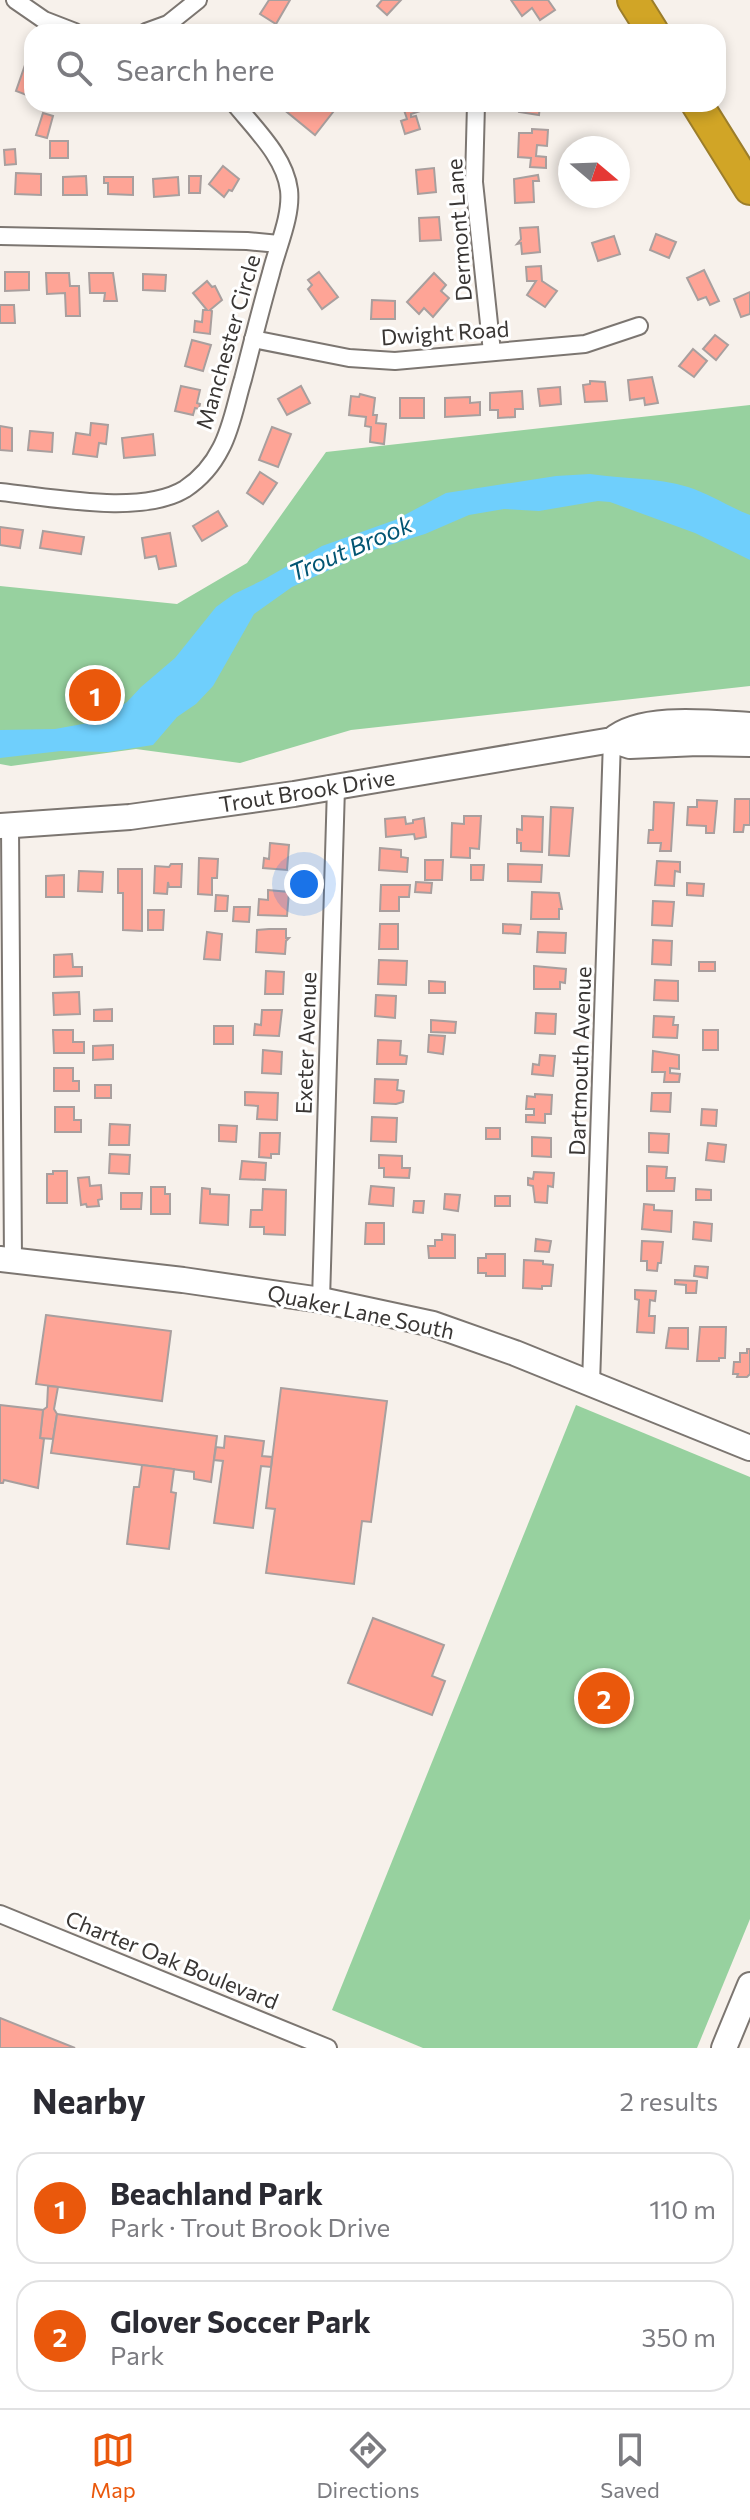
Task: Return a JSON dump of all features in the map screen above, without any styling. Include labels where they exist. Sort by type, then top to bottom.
[{"type":"highway","points":[[633,0],[648,24]]},
{"type":"highway","points":[[702,112],[750,189]]},
{"type":"main road","name":"Trout Brook Drive","points":[[612,740],[623,731],[636,727],[691,722],[750,725]]},
{"type":"main road","name":"Trout Brook Drive","points":[[5,826],[130,817],[336,787],[612,740],[630,746],[750,744]]},
{"type":"main road","name":"Quaker Lane South","points":[[6,1260],[183,1280],[321,1300],[433,1324],[515,1353],[750,1448]]},
{"type":"main road","points":[[724,2048],[750,1985]]},
{"type":"street","points":[[15,0],[54,24]]},
{"type":"street","points":[[175,24],[198,0]]},
{"type":"street","name":"Manchester Circle","points":[[0,492],[120,504],[157,500],[184,489],[200,477],[220,450],[289,203],[286,178],[268,144],[242,112]]},
{"type":"street","name":"Dermont Lane","points":[[476,112],[474,182],[492,352]]},
{"type":"street","name":"Manchester Circle","points":[[0,236],[279,244]]},
{"type":"street","name":"Dwight Road","points":[[253,339],[349,358],[395,361],[585,344],[639,326]]},
{"type":"street","name":"Dartmouth Avenue","points":[[591,1384],[612,740]]},
{"type":"street","name":"Exeter Avenue","points":[[321,1300],[336,787]]},
{"type":"street","points":[[5,826],[6,1260]]},
{"type":"street","name":"Charter Oak Boulevard","points":[[0,1914],[328,2048]]},
{"type":"green space","points":[[750,405],[750,686],[351,730],[240,763],[136,749],[11,766],[0,764],[0,586],[177,604],[247,563],[326,452]]},
{"type":"green space","points":[[576,1405],[750,1477],[750,1919],[697,2048],[423,2048],[332,2010]]},
{"type":"water","name":"Trout Brook","points":[[590,474],[688,487],[750,515],[750,560],[695,533],[610,502],[598,501],[539,511],[504,509],[469,515],[425,534],[373,550],[292,587],[254,614],[213,686],[196,704],[177,717],[153,745],[108,752],[61,751],[0,758],[0,730],[55,729],[88,723],[109,714],[127,702],[175,658],[216,607],[322,546],[395,520],[446,493],[556,476]]},
{"type":"building","points":[[269,0],[290,0],[276,24],[260,14]]},
{"type":"building","points":[[382,0],[401,0],[387,15],[377,6]]},
{"type":"building","points":[[511,0],[548,0],[555,10],[540,20],[532,8],[522,16]]},
{"type":"building","points":[[24,68],[24,94],[16,91]]},
{"type":"building","points":[[287,112],[333,112],[315,135]]},
{"type":"building","points":[[405,112],[417,112],[411,117],[416,116],[420,129],[405,134],[401,121],[407,119]]},
{"type":"building","points":[[43,113],[53,116],[47,138],[36,135]]},
{"type":"building","points":[[532,129],[548,130],[547,146],[537,145],[536,156],[546,157],[546,168],[530,167],[531,158],[518,157],[519,133],[532,133]]},
{"type":"building","points":[[50,141],[68,141],[68,158],[50,158]]},
{"type":"building","points":[[15,149],[16,164],[5,165],[4,150]]},
{"type":"building","points":[[223,166],[239,179],[224,197],[209,184]]},
{"type":"building","points":[[434,168],[436,192],[418,194],[416,170]]},
{"type":"building","points":[[16,173],[41,174],[41,195],[15,194]]},
{"type":"building","points":[[538,175],[539,181],[533,181],[534,202],[515,203],[514,179]]},
{"type":"building","points":[[86,176],[87,195],[63,195],[63,177]]},
{"type":"building","points":[[189,176],[201,176],[200,193],[189,193]]},
{"type":"building","points":[[104,177],[133,177],[133,195],[108,194],[108,183],[104,183]]},
{"type":"building","points":[[178,177],[179,195],[154,197],[153,179]]},
{"type":"building","points":[[439,217],[441,240],[420,241],[419,218]]},
{"type":"building","points":[[538,227],[540,252],[522,254],[521,243],[517,244],[521,239],[520,228]]},
{"type":"building","points":[[656,234],[676,242],[669,258],[650,250]]},
{"type":"building","points":[[614,236],[620,254],[598,261],[592,243]]},
{"type":"building","points":[[541,266],[542,281],[557,291],[545,307],[527,295],[536,281],[527,281],[526,267]]},
{"type":"building","points":[[704,270],[719,301],[710,305],[706,297],[698,300],[687,278]]},
{"type":"building","points":[[5,272],[29,272],[29,290],[5,291]]},
{"type":"building","points":[[319,272],[338,297],[322,309],[308,289],[312,285],[308,280]]},
{"type":"building","points":[[46,273],[69,273],[70,286],[79,286],[80,316],[66,316],[65,293],[47,294]]},
{"type":"building","points":[[89,273],[113,273],[117,301],[104,301],[105,293],[90,293]]},
{"type":"building","points":[[434,273],[446,285],[441,291],[449,298],[433,317],[424,308],[419,314],[407,302]]},
{"type":"building","points":[[143,274],[166,275],[165,291],[143,290]]},
{"type":"building","points":[[207,281],[212,287],[215,286],[222,300],[210,310],[210,334],[194,332],[195,321],[202,322],[203,310],[207,310],[193,293]]},
{"type":"building","points":[[750,292],[750,314],[741,317],[734,299]]},
{"type":"building","points":[[372,300],[395,301],[395,319],[371,319]]},
{"type":"building","points":[[0,305],[14,305],[15,323],[0,323]]},
{"type":"building","points":[[715,335],[728,345],[716,360],[703,349]]},
{"type":"building","points":[[192,340],[211,345],[203,371],[185,366]]},
{"type":"building","points":[[693,349],[707,361],[694,377],[679,366]]},
{"type":"building","points":[[652,377],[658,403],[645,405],[644,398],[630,400],[628,380]]},
{"type":"building","points":[[590,381],[605,382],[607,401],[585,402],[583,385],[590,384]]},
{"type":"building","points":[[181,386],[200,390],[199,409],[195,408],[193,415],[175,411]]},
{"type":"building","points":[[301,386],[310,403],[287,415],[278,399]]},
{"type":"building","points":[[560,387],[561,404],[540,406],[538,389]]},
{"type":"building","points":[[522,391],[523,409],[515,409],[515,417],[498,418],[498,410],[490,410],[490,393]]},
{"type":"building","points":[[360,394],[375,398],[373,415],[377,415],[376,423],[386,424],[384,444],[370,442],[371,427],[365,426],[366,417],[349,415],[351,396],[359,397]]},
{"type":"building","points":[[470,397],[470,403],[480,402],[480,415],[445,417],[445,398]]},
{"type":"building","points":[[400,398],[424,398],[424,418],[400,418]]},
{"type":"building","points":[[91,423],[108,425],[106,444],[99,443],[97,457],[73,454],[76,433],[90,435]]},
{"type":"building","points":[[0,426],[12,428],[12,451],[0,450]]},
{"type":"building","points":[[272,427],[291,434],[278,467],[259,460]]},
{"type":"building","points":[[30,431],[53,433],[52,452],[28,450]]},
{"type":"building","points":[[153,434],[155,455],[124,458],[122,438]]},
{"type":"building","points":[[260,472],[277,483],[263,504],[247,493]]},
{"type":"building","points":[[218,511],[227,526],[202,541],[193,526]]},
{"type":"building","points":[[0,527],[23,530],[20,548],[0,545]]},
{"type":"building","points":[[43,531],[84,537],[81,554],[40,548]]},
{"type":"building","points":[[170,533],[176,566],[159,569],[156,556],[145,558],[142,538]]},
{"type":"building","points":[[735,799],[750,799],[750,825],[744,825],[743,832],[734,832]]},
{"type":"building","points":[[697,800],[717,801],[714,833],[706,833],[706,826],[687,825],[688,807],[697,807]]},
{"type":"building","points":[[654,802],[674,803],[671,851],[660,851],[661,843],[648,843],[649,830],[653,830]]},
{"type":"building","points":[[551,807],[573,808],[569,856],[549,855]]},
{"type":"building","points":[[464,816],[481,816],[479,849],[470,848],[470,858],[451,857],[452,823],[464,824]]},
{"type":"building","points":[[522,816],[543,817],[542,852],[521,851],[521,843],[517,843],[517,829],[522,830]]},
{"type":"building","points":[[405,817],[406,824],[424,818],[426,837],[415,839],[414,834],[386,837],[385,819]]},
{"type":"building","points":[[270,843],[289,845],[287,870],[263,868],[264,858],[269,859]]},
{"type":"building","points":[[380,848],[401,850],[401,857],[408,858],[407,872],[379,870]]},
{"type":"building","points":[[199,858],[218,859],[217,878],[212,878],[212,895],[198,894]]},
{"type":"building","points":[[425,860],[443,860],[442,880],[425,880]]},
{"type":"building","points":[[657,861],[680,862],[680,872],[675,871],[674,886],[655,885]]},
{"type":"building","points":[[171,864],[182,864],[181,887],[169,887],[168,882],[167,894],[154,893],[155,866],[169,867]]},
{"type":"building","points":[[508,864],[542,865],[541,882],[508,881]]},
{"type":"building","points":[[471,865],[484,865],[483,880],[471,880]]},
{"type":"building","points":[[118,869],[142,869],[142,931],[123,930],[123,893],[118,893]]},
{"type":"building","points":[[79,871],[103,872],[102,892],[78,891]]},
{"type":"building","points":[[64,875],[64,897],[46,897],[46,876]]},
{"type":"building","points":[[416,882],[432,883],[431,893],[415,892]]},
{"type":"building","points":[[687,883],[704,884],[703,896],[687,895]]},
{"type":"building","points":[[381,885],[410,885],[409,897],[399,897],[399,911],[380,911]]},
{"type":"building","points":[[268,890],[289,892],[287,916],[258,915],[259,899],[268,900]]},
{"type":"building","points":[[532,892],[559,893],[562,909],[559,909],[559,919],[531,919]]},
{"type":"building","points":[[216,895],[228,896],[227,911],[215,911]]},
{"type":"building","points":[[653,901],[674,902],[672,926],[652,925]]},
{"type":"building","points":[[234,907],[250,907],[249,922],[233,921]]},
{"type":"building","points":[[148,910],[164,910],[163,930],[148,930]]},
{"type":"building","points":[[380,924],[398,924],[398,949],[379,949]]},
{"type":"building","points":[[503,924],[521,925],[520,934],[503,933]]},
{"type":"building","points":[[286,929],[286,938],[289,938],[285,954],[256,952],[257,930]]},
{"type":"building","points":[[207,932],[222,934],[220,960],[204,959]]},
{"type":"building","points":[[538,932],[566,933],[565,953],[537,952]]},
{"type":"building","points":[[653,940],[672,941],[671,965],[652,964]]},
{"type":"building","points":[[72,954],[73,967],[82,967],[82,976],[54,977],[54,955]]},
{"type":"building","points":[[379,960],[407,961],[406,985],[378,984]]},
{"type":"building","points":[[699,962],[715,962],[715,971],[699,971]]},
{"type":"building","points":[[534,966],[566,969],[565,983],[560,982],[560,989],[534,989]]},
{"type":"building","points":[[266,971],[284,972],[283,994],[265,994]]},
{"type":"building","points":[[655,980],[678,981],[678,1001],[654,1000]]},
{"type":"building","points":[[429,981],[445,982],[445,993],[429,993]]},
{"type":"building","points":[[79,992],[80,1014],[54,1015],[53,993]]},
{"type":"building","points":[[376,995],[396,996],[395,1018],[375,1016]]},
{"type":"building","points":[[112,1009],[112,1021],[94,1021],[94,1010]]},
{"type":"building","points":[[262,1010],[282,1010],[279,1036],[254,1035],[255,1024],[261,1025]]},
{"type":"building","points":[[536,1013],[556,1014],[555,1034],[535,1033]]},
{"type":"building","points":[[654,1016],[674,1017],[673,1025],[678,1025],[677,1038],[653,1037]]},
{"type":"building","points":[[431,1020],[456,1022],[455,1033],[431,1032]]},
{"type":"building","points":[[214,1026],[233,1026],[233,1044],[214,1044]]},
{"type":"building","points":[[53,1030],[73,1030],[73,1042],[84,1042],[84,1053],[54,1053]]},
{"type":"building","points":[[703,1030],[718,1030],[718,1050],[703,1050]]},
{"type":"building","points":[[429,1035],[445,1036],[443,1054],[428,1052]]},
{"type":"building","points":[[378,1040],[401,1041],[400,1055],[407,1056],[406,1064],[377,1064]]},
{"type":"building","points":[[113,1045],[113,1059],[93,1060],[93,1046]]},
{"type":"building","points":[[263,1050],[282,1052],[281,1074],[262,1073]]},
{"type":"building","points":[[653,1051],[679,1055],[679,1069],[670,1068],[670,1073],[680,1074],[679,1082],[664,1082],[665,1072],[652,1072]]},
{"type":"building","points":[[540,1055],[555,1056],[553,1076],[532,1074],[533,1064],[539,1065]]},
{"type":"building","points":[[54,1068],[73,1068],[73,1081],[79,1081],[79,1091],[54,1091]]},
{"type":"building","points":[[375,1079],[398,1080],[397,1090],[404,1091],[403,1102],[374,1103]]},
{"type":"building","points":[[95,1085],[111,1085],[111,1098],[95,1098]]},
{"type":"building","points":[[245,1092],[278,1093],[277,1120],[257,1119],[258,1106],[245,1105]]},
{"type":"building","points":[[652,1093],[671,1093],[670,1112],[651,1111]]},
{"type":"building","points":[[535,1094],[552,1095],[551,1114],[545,1114],[545,1123],[526,1122],[526,1115],[534,1115],[534,1109],[526,1109],[527,1096],[535,1097]]},
{"type":"building","points":[[55,1107],[74,1107],[74,1120],[81,1120],[81,1132],[55,1132]]},
{"type":"building","points":[[702,1109],[717,1110],[716,1126],[701,1125]]},
{"type":"building","points":[[372,1117],[397,1118],[396,1142],[371,1141]]},
{"type":"building","points":[[110,1124],[130,1125],[129,1145],[109,1145]]},
{"type":"building","points":[[219,1125],[237,1126],[236,1142],[219,1141]]},
{"type":"building","points":[[486,1128],[500,1128],[500,1139],[486,1139]]},
{"type":"building","points":[[260,1133],[280,1133],[279,1154],[271,1154],[271,1158],[259,1157]]},
{"type":"building","points":[[649,1133],[669,1134],[668,1153],[649,1152]]},
{"type":"building","points":[[532,1137],[551,1138],[551,1157],[532,1156]]},
{"type":"building","points":[[708,1143],[726,1145],[724,1162],[706,1160]]},
{"type":"building","points":[[110,1154],[130,1155],[129,1174],[109,1173]]},
{"type":"building","points":[[379,1155],[402,1156],[402,1168],[410,1168],[409,1178],[384,1177],[384,1168],[379,1168]]},
{"type":"building","points":[[242,1161],[266,1163],[265,1180],[240,1179]]},
{"type":"building","points":[[647,1166],[667,1167],[666,1178],[675,1178],[674,1191],[647,1191]]},
{"type":"building","points":[[53,1171],[67,1171],[67,1203],[47,1203],[47,1174],[53,1174]]},
{"type":"building","points":[[534,1172],[554,1173],[553,1187],[548,1186],[547,1203],[535,1202],[533,1186],[528,1185],[528,1178],[533,1179]]},
{"type":"building","points":[[89,1177],[90,1186],[101,1185],[99,1206],[81,1205],[78,1178]]},
{"type":"building","points":[[371,1186],[394,1188],[393,1206],[369,1204]]},
{"type":"building","points":[[151,1187],[165,1187],[165,1194],[170,1194],[170,1214],[151,1214]]},
{"type":"building","points":[[202,1188],[210,1189],[210,1194],[229,1195],[228,1225],[200,1223]]},
{"type":"building","points":[[263,1189],[286,1190],[285,1235],[264,1234],[264,1227],[250,1227],[251,1210],[262,1210]]},
{"type":"building","points":[[696,1189],[711,1190],[711,1200],[696,1200]]},
{"type":"building","points":[[121,1193],[142,1193],[141,1209],[121,1209]]},
{"type":"building","points":[[445,1194],[460,1195],[458,1211],[444,1209]]},
{"type":"building","points":[[495,1196],[510,1196],[510,1206],[495,1206]]},
{"type":"building","points":[[414,1201],[424,1201],[423,1213],[413,1212]]},
{"type":"building","points":[[644,1204],[654,1205],[654,1210],[672,1211],[671,1232],[642,1229]]},
{"type":"building","points":[[694,1222],[712,1224],[711,1241],[693,1239]]},
{"type":"building","points":[[366,1223],[384,1223],[384,1244],[365,1244]]},
{"type":"building","points":[[442,1234],[455,1235],[455,1258],[429,1258],[428,1246],[435,1246],[435,1240],[442,1240]]},
{"type":"building","points":[[536,1239],[551,1241],[549,1252],[535,1251]]},
{"type":"building","points":[[642,1241],[663,1242],[657,1271],[647,1270],[647,1261],[641,1261]]},
{"type":"building","points":[[486,1254],[505,1254],[505,1276],[478,1273],[478,1258],[486,1258]]},
{"type":"building","points":[[524,1260],[553,1265],[551,1286],[523,1288]]},
{"type":"building","points":[[695,1266],[708,1267],[707,1278],[694,1276]]},
{"type":"building","points":[[675,1280],[697,1281],[696,1293],[686,1293],[686,1285],[675,1284]]},
{"type":"building","points":[[635,1290],[656,1291],[655,1301],[650,1300],[649,1316],[655,1316],[654,1333],[637,1332],[639,1300],[635,1299]]},
{"type":"building","points":[[46,1315],[171,1331],[162,1401],[36,1384]]},
{"type":"building","points":[[700,1327],[726,1327],[725,1358],[697,1361]]},
{"type":"building","points":[[669,1328],[688,1328],[688,1349],[666,1348]]},
{"type":"building","points":[[750,1349],[750,1374],[737,1377],[738,1374],[733,1374],[734,1362],[740,1362],[740,1353],[747,1353]]},
{"type":"building","points":[[48,1386],[58,1387],[53,1439],[40,1438]]},
{"type":"building","points":[[281,1388],[387,1401],[371,1522],[362,1521],[354,1584],[266,1573],[275,1509],[266,1508]]},
{"type":"building","points":[[0,1405],[43,1410],[40,1438],[44,1439],[38,1488],[4,1480],[0,1483]]},
{"type":"building","points":[[57,1414],[217,1436],[211,1482],[194,1479],[194,1472],[51,1453]]},
{"type":"building","points":[[225,1436],[264,1441],[262,1456],[272,1457],[271,1467],[261,1466],[253,1528],[214,1523],[223,1461],[214,1460],[216,1447],[224,1448]]},
{"type":"building","points":[[142,1465],[174,1469],[171,1492],[176,1493],[169,1549],[127,1544],[134,1487],[139,1487]]},
{"type":"building","points":[[373,1618],[444,1645],[432,1676],[445,1681],[432,1715],[348,1683]]},
{"type":"building","points":[[0,2018],[75,2048],[0,2048]]},
{"type":"place","name":"Beachland Park","points":[[95,695]]},
{"type":"place","name":"Glover Soccer Park","points":[[604,1698]]}]
